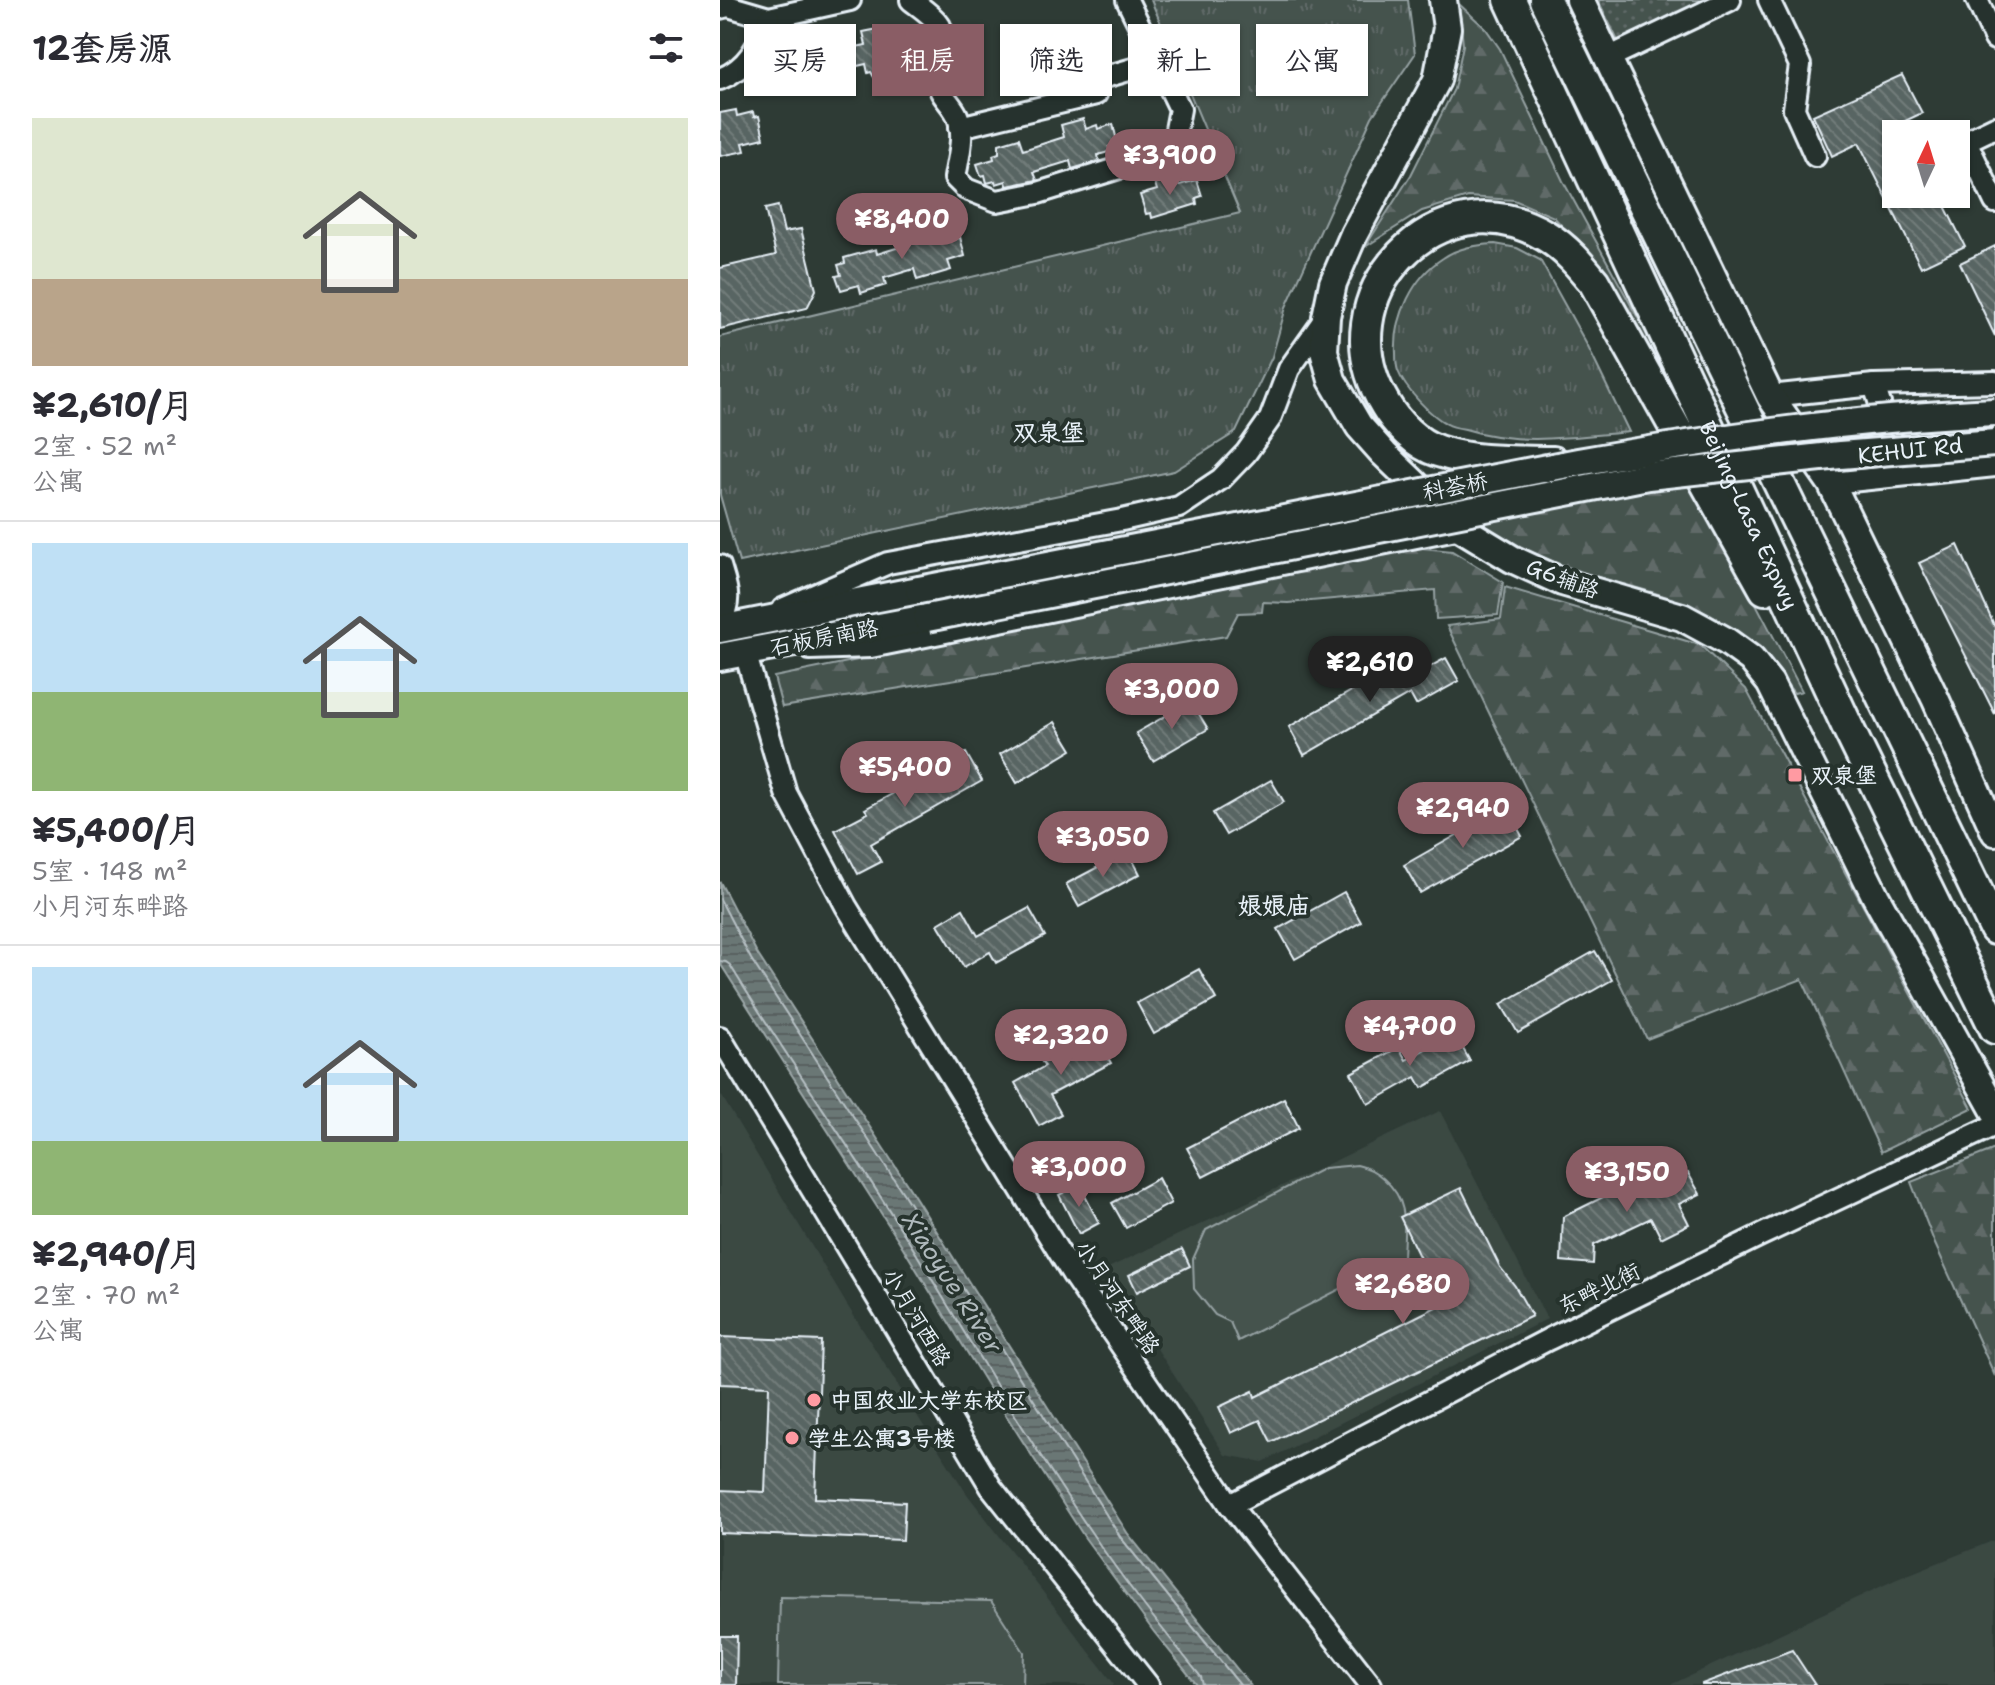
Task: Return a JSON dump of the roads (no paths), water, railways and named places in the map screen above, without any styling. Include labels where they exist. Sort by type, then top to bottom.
[{"type":"highway","points":[[1495,0],[1523,27]]},
{"type":"highway","name":"Beijing-Lasa Expwy","points":[[1510,0],[1849,730],[1995,1028]]},
{"type":"highway","name":"Beijing-Lasa Expwy","points":[[1545,0],[1995,929]]},
{"type":"highway","points":[[1578,462],[1487,461],[1435,451],[1410,435],[1391,414],[1379,395],[1371,371],[1365,325],[1380,280],[1395,259],[1417,239],[1464,220],[1492,219],[1518,223],[1547,236],[1575,258],[1594,282],[1756,575],[1849,730]]},
{"type":"main road","name":"G6辅路","points":[[1443,0],[1447,28],[1437,80],[1354,234],[1333,283],[1326,317],[1324,351],[1332,380],[1359,426],[1461,528],[1512,559],[1562,582],[1682,617],[1751,659],[1770,683],[1876,897],[1995,1111]]},
{"type":"main road","points":[[1580,0],[1770,396],[1831,483],[1935,698],[1995,832]]},
{"type":"main road","name":"科荟桥","points":[[919,590],[1669,446],[1839,423],[1995,412]]},
{"type":"main road","name":"科荟桥","points":[[927,618],[1648,476],[1840,455],[1995,443]]},
{"type":"main road","name":"石板房南路","points":[[728,626],[919,590]]},
{"type":"main road","name":"石板房南路","points":[[738,654],[927,618]]},
{"type":"street","points":[[720,8],[728,6],[769,18],[850,0]]},
{"type":"street","points":[[911,0],[940,27],[943,51],[937,73],[941,94],[957,115],[962,136],[955,178],[966,189],[997,201],[1038,193],[1155,157],[1175,135],[1180,109],[1174,96]]},
{"type":"street","points":[[1127,0],[1139,24]]},
{"type":"street","points":[[1608,58],[1730,0]]},
{"type":"street","points":[[1769,0],[1800,65],[1794,109],[1815,156]]},
{"type":"street","points":[[1977,0],[1995,39]]},
{"type":"street","points":[[720,79],[735,73],[753,53],[769,18]]},
{"type":"street","points":[[960,127],[1096,94],[1091,81],[1128,70]]},
{"type":"street","points":[[1995,127],[1966,141],[1995,202]]},
{"type":"street","points":[[720,566],[727,592],[728,626],[888,563],[1179,507],[1221,479],[1246,453],[1270,419],[1289,369],[1326,317]]},
{"type":"street","points":[[1770,396],[1874,385],[1995,382]]},
{"type":"street","points":[[1874,385],[1903,475]]},
{"type":"street","name":"KEHUI Rd","points":[[1831,483],[1995,466]]},
{"type":"street","points":[[738,654],[871,647],[1461,528]]},
{"type":"street","name":"小月河东畔路","points":[[738,654],[786,793],[846,906],[1073,1275],[1230,1505],[1371,1685]]},
{"type":"street","name":"小月河西路","points":[[720,1037],[991,1487],[1148,1685]]},
{"type":"street","name":"东畔北街","points":[[1230,1505],[1563,1332],[1995,1125]]},
{"type":"water","name":"Xiaoyue River","points":[[720,882],[758,955],[1128,1534],[1250,1685],[1197,1685],[1085,1538],[720,963]]},
{"type":"place","name":"双泉堡","points":[[1795,775]]},
{"type":"place","name":"中国农业大学东校区","points":[[814,1400]]},
{"type":"place","name":"学生公寓3号楼","points":[[792,1438]]},
{"type":"district","name":"双泉堡","points":[[1049,433]]},
{"type":"district","name":"娘娘庙","points":[[1274,906]]}]
